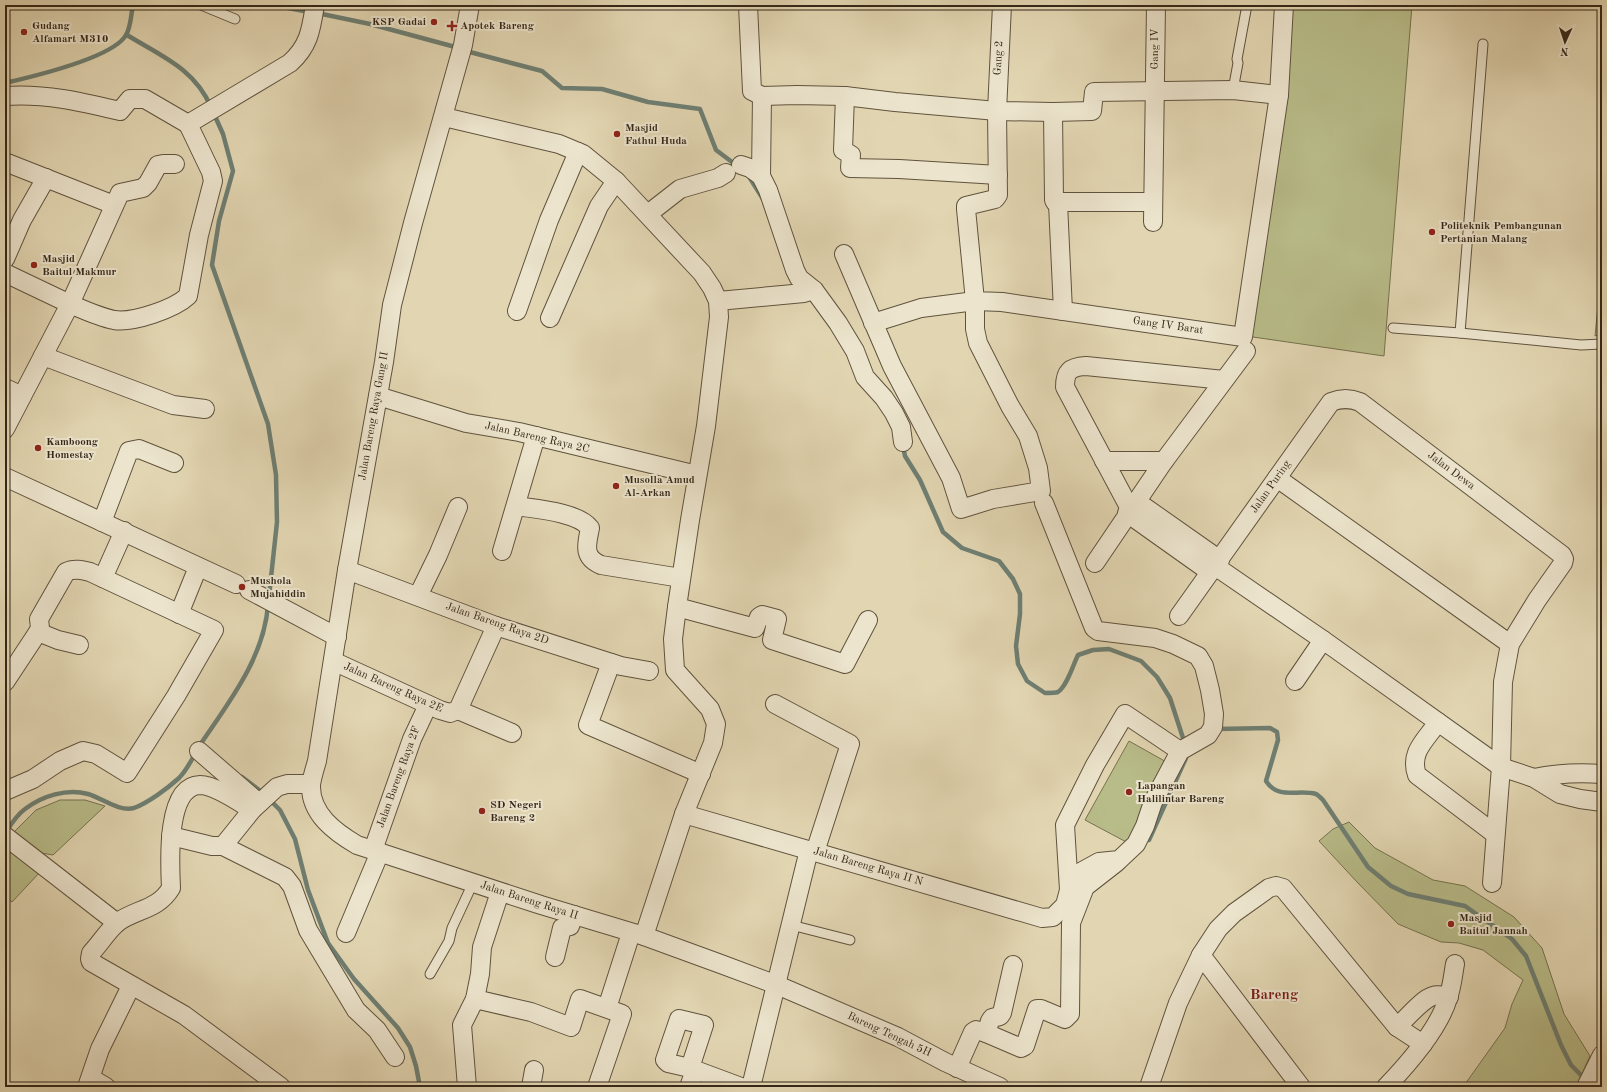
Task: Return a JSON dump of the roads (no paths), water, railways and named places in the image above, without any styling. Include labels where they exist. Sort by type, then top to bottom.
[{"type":"street","name":"Jalan Bareng Raya Gang II","points":[[311,784],[378,396],[392,305],[413,223],[462,49],[470,5]]},
{"type":"street","points":[[748,5],[752,91],[762,96],[845,96],[997,111],[1053,112],[1092,111],[1094,92],[1233,90],[1279,95]]},
{"type":"street","name":"Gang 2","points":[[997,111],[1002,5]]},
{"type":"street","name":"Gang IV","points":[[1153,222],[1156,5]]},
{"type":"street","name":"Gang IV Barat","points":[[873,323],[921,308],[975,301],[1002,302],[1243,337],[1279,95],[1284,5]]},
{"type":"street","points":[[188,124],[290,63],[300,54],[306,45],[314,11]]},
{"type":"street","points":[[5,96],[44,96],[72,100],[120,111],[130,99],[145,99],[188,124],[212,177],[199,235],[188,296],[173,306],[155,313],[125,320],[114,320],[70,304],[5,273]]},
{"type":"street","points":[[760,176],[762,96]]},
{"type":"street","points":[[845,96],[843,150],[851,155],[850,168],[899,169],[998,175]]},
{"type":"street","points":[[844,254],[892,366],[952,478],[961,509],[993,499],[1042,491],[1038,468],[1028,436],[1010,406],[978,344],[975,330],[975,301],[966,206],[997,197],[997,111]]},
{"type":"street","points":[[1053,112],[1054,200],[1058,203],[1063,311]]},
{"type":"street","points":[[444,117],[559,144],[578,152],[616,181],[648,214],[661,230],[702,273],[712,288],[718,301],[719,317],[706,426],[681,578],[673,639],[675,670],[710,709],[716,724],[713,743],[607,1008]]},
{"type":"street","points":[[518,311],[549,220],[578,152]]},
{"type":"street","points":[[5,162],[114,205]]},
{"type":"street","points":[[5,429],[70,304],[120,193],[143,188],[158,165],[175,164]]},
{"type":"street","points":[[648,214],[680,189],[718,178],[733,169],[750,168],[760,176],[768,190],[799,278],[838,323],[855,351],[865,377],[884,398],[894,413],[901,427],[903,442]]},
{"type":"street","points":[[5,259],[22,220],[46,178]]},
{"type":"street","points":[[550,318],[599,206],[616,181]]},
{"type":"street","points":[[1058,203],[1153,202]]},
{"type":"street","points":[[718,301],[809,291]]},
{"type":"street","points":[[1094,563],[1164,461],[1246,351]]},
{"type":"street","points":[[43,356],[160,401],[173,405],[205,409]]},
{"type":"street","points":[[1224,380],[1086,366],[1077,367],[1070,370],[1065,378],[1065,387],[1104,462],[1131,508],[1323,640],[1501,767],[1534,778],[1560,794],[1602,802]]},
{"type":"street","points":[[5,388],[22,396]]},
{"type":"street","name":"Jalan Bareng Raya 2C","points":[[378,396],[466,422],[536,436],[697,475]]},
{"type":"street","name":"Jalan Dewa","points":[[1331,402],[1347,398],[1360,402],[1562,555],[1564,560],[1510,644]]},
{"type":"street","name":"Jalan Puring","points":[[1179,616],[1331,402]]},
{"type":"street","points":[[502,551],[536,436]]},
{"type":"street","points":[[102,522],[130,451],[139,449],[174,463]]},
{"type":"street","points":[[1104,462],[1164,461]]},
{"type":"street","points":[[5,477],[124,531],[158,549],[256,594],[337,636]]},
{"type":"street","points":[[1277,478],[1510,644],[1503,682],[1501,767],[1492,883]]},
{"type":"street","points":[[957,1068],[973,1032],[976,1030],[986,1032],[1021,1048],[1024,1047],[1037,1009],[1041,1009],[1065,1018],[1070,1014],[1071,922],[1085,887],[1119,860],[1136,844],[1145,826],[1153,802],[1180,751],[1208,735],[1213,727],[1214,714],[1204,666],[1198,656],[1173,644],[1155,638],[1098,631],[1094,628],[1044,503]]},
{"type":"street","points":[[418,596],[438,555],[458,506]]},
{"type":"street","points":[[516,506],[569,516],[586,523],[590,528],[587,550],[594,562],[601,565],[681,578]]},
{"type":"street","points":[[103,578],[124,531]]},
{"type":"street","points":[[179,614],[198,567]]},
{"type":"street","points":[[5,791],[33,779],[60,761],[83,750],[96,754],[127,773],[176,696],[214,630],[103,578],[82,570],[70,570],[66,572],[39,619],[40,628],[38,632],[21,660],[7,676]]},
{"type":"street","name":"Jalan Bareng Raya 2D","points":[[347,570],[496,626],[611,663],[649,671]]},
{"type":"street","points":[[677,608],[755,628],[759,617],[762,616],[777,619],[772,640],[845,664],[868,620]]},
{"type":"street","name":"Jalan Bareng Raya 2E","points":[[333,661],[428,705],[450,713],[458,710],[496,626]]},
{"type":"street","points":[[38,632],[58,640],[79,645]]},
{"type":"street","points":[[1295,681],[1323,640]]},
{"type":"street","points":[[611,663],[588,725],[701,774]]},
{"type":"street","points":[[751,1087],[791,925],[812,851],[850,744],[775,704]]},
{"type":"street","name":"Jalan Bareng Raya 2F","points":[[346,933],[376,851],[412,739],[428,705]]},
{"type":"street","points":[[458,710],[512,733]]},
{"type":"street","points":[[1069,890],[1065,825],[1095,765],[1125,714],[1180,751]]},
{"type":"street","points":[[1438,722],[1415,754],[1414,768],[1417,775],[1495,834]]},
{"type":"street","points":[[199,751],[262,801]]},
{"type":"street","points":[[1534,778],[1561,773],[1582,772],[1602,774]]},
{"type":"street","points":[[223,846],[262,801],[277,787],[287,784],[311,784]]},
{"type":"street","name":"Jalan Bareng Raya II","points":[[311,784],[312,794],[318,812],[340,835],[357,844],[500,892],[637,935],[777,985]]},
{"type":"street","points":[[262,801],[199,785],[185,791],[179,799],[171,836],[169,854],[171,888],[167,894],[151,907],[117,923],[91,953],[90,959],[91,962],[131,986],[184,1015],[281,1087]]},
{"type":"street","name":"Jalan Bareng Raya II N","points":[[684,814],[1042,918],[1053,917],[1065,905],[1069,890]]},
{"type":"street","points":[[171,836],[212,846],[223,846],[285,877],[292,886],[308,930],[356,1010],[377,1030],[395,1057]]},
{"type":"street","points":[[7,837],[117,923]]},
{"type":"street","points":[[1069,890],[1079,873],[1099,862],[1119,860]]},
{"type":"street","points":[[1149,1087],[1178,1002],[1201,955],[1218,929],[1234,913],[1269,888],[1276,886],[1283,888],[1397,1027],[1422,1044]]},
{"type":"street","points":[[467,1087],[462,1025],[475,999],[480,974],[482,947],[500,892]]},
{"type":"street","points":[[554,957],[562,928],[570,926],[574,915]]},
{"type":"street","points":[[1201,955],[1302,1087]]},
{"type":"street","points":[[1386,1087],[1422,1044],[1441,1015],[1449,997],[1455,964]]},
{"type":"street","points":[[986,1032],[992,1018],[1000,1016],[1002,1013],[1013,965]]},
{"type":"street","name":"Bareng Tengah 5H","points":[[777,985],[898,1037],[957,1068],[1000,1087]]},
{"type":"street","points":[[106,1087],[89,1082],[100,1049],[131,986]]},
{"type":"street","points":[[1397,1027],[1425,1000],[1432,996],[1439,995],[1449,997]]},
{"type":"street","points":[[475,999],[531,1012],[571,1027],[580,999],[622,1014],[597,1087]]},
{"type":"street","points":[[692,1075],[704,1025],[678,1020],[665,1060],[692,1075],[741,1087]]},
{"type":"street","points":[[1588,1083],[1602,1055]]},
{"type":"street","points":[[531,1087],[534,1070]]},
{"type":"lane","points":[[202,5],[215,8],[234,19]]},
{"type":"lane","points":[[1233,90],[1238,63],[1236,59],[1247,5]]},
{"type":"lane","points":[[1460,333],[1483,44]]},
{"type":"lane","points":[[1393,328],[1581,345],[1602,344]]},
{"type":"lane","points":[[430,974],[449,941],[452,928],[473,883]]},
{"type":"lane","points":[[791,925],[850,940]]},
{"type":"waterway","points":[[5,83],[89,59],[105,51],[118,43],[128,32],[133,5]]},
{"type":"waterway","points":[[246,5],[256,7],[278,6],[309,12]]},
{"type":"waterway","points":[[317,13],[370,24],[459,48]]},
{"type":"waterway","points":[[127,35],[175,64],[186,73],[204,94],[211,107]]},
{"type":"waterway","points":[[466,51],[542,71],[562,88],[602,89],[648,102],[700,109],[716,150],[736,165]]},
{"type":"waterway","points":[[214,114],[223,134],[233,171],[219,221],[212,265],[268,424],[276,475],[277,522],[269,596]]},
{"type":"waterway","points":[[748,175],[763,199]]},
{"type":"waterway","points":[[903,446],[905,456],[920,480],[943,532],[962,548],[999,561],[1013,579],[1020,594],[1020,614],[1016,646],[1018,664],[1027,681],[1045,693],[1058,692],[1067,680],[1078,655],[1093,650],[1109,649],[1141,661],[1157,677],[1170,698],[1183,738],[1186,742]]},
{"type":"waterway","points":[[6,832],[17,816],[25,809],[39,800],[55,794],[80,792],[128,809],[145,803],[158,795],[179,778],[191,762],[200,745],[243,679],[260,643],[268,605]]},
{"type":"waterway","points":[[1217,729],[1270,728],[1277,732],[1278,740],[1266,781],[1271,787],[1282,792],[1309,793],[1319,796],[1368,867],[1391,886],[1408,894],[1465,906],[1512,939],[1526,956],[1561,1045],[1571,1065],[1585,1079]]},
{"type":"waterway","points":[[1149,840],[1186,758]]},
{"type":"waterway","points":[[242,777],[263,793]]},
{"type":"waterway","points":[[269,799],[280,810],[295,839],[308,890],[328,943],[354,979],[398,1028],[410,1047],[416,1066],[420,1087]]},
{"type":"place","name":"KSP Gadai","points":[[434,22]]},
{"type":"place","name":"Apotek Bareng","points":[[452,26]]},
{"type":"place","name":"Gudang Alfamart M310","points":[[24,32]]},
{"type":"place","name":"Masjid Fathul Huda","points":[[617,134]]},
{"type":"place","name":"Politeknik Pembangunan Pertanian Malang","points":[[1432,232]]},
{"type":"place","name":"Masjid Baitul Makmur","points":[[34,265]]},
{"type":"place","name":"Kamboong Homestay","points":[[38,448]]},
{"type":"place","name":"Musolla Amud Al-Arkan","points":[[616,486]]},
{"type":"place","name":"Mushola Mujahiddin","points":[[242,587]]},
{"type":"place","name":"Lapangan Halilintar Bareng","points":[[1129,792]]},
{"type":"place","name":"SD Negeri Bareng 2","points":[[482,811]]},
{"type":"place","name":"Masjid Baitul Jannah","points":[[1451,924]]},
{"type":"district","name":"Bareng","points":[[1274,995]]}]
